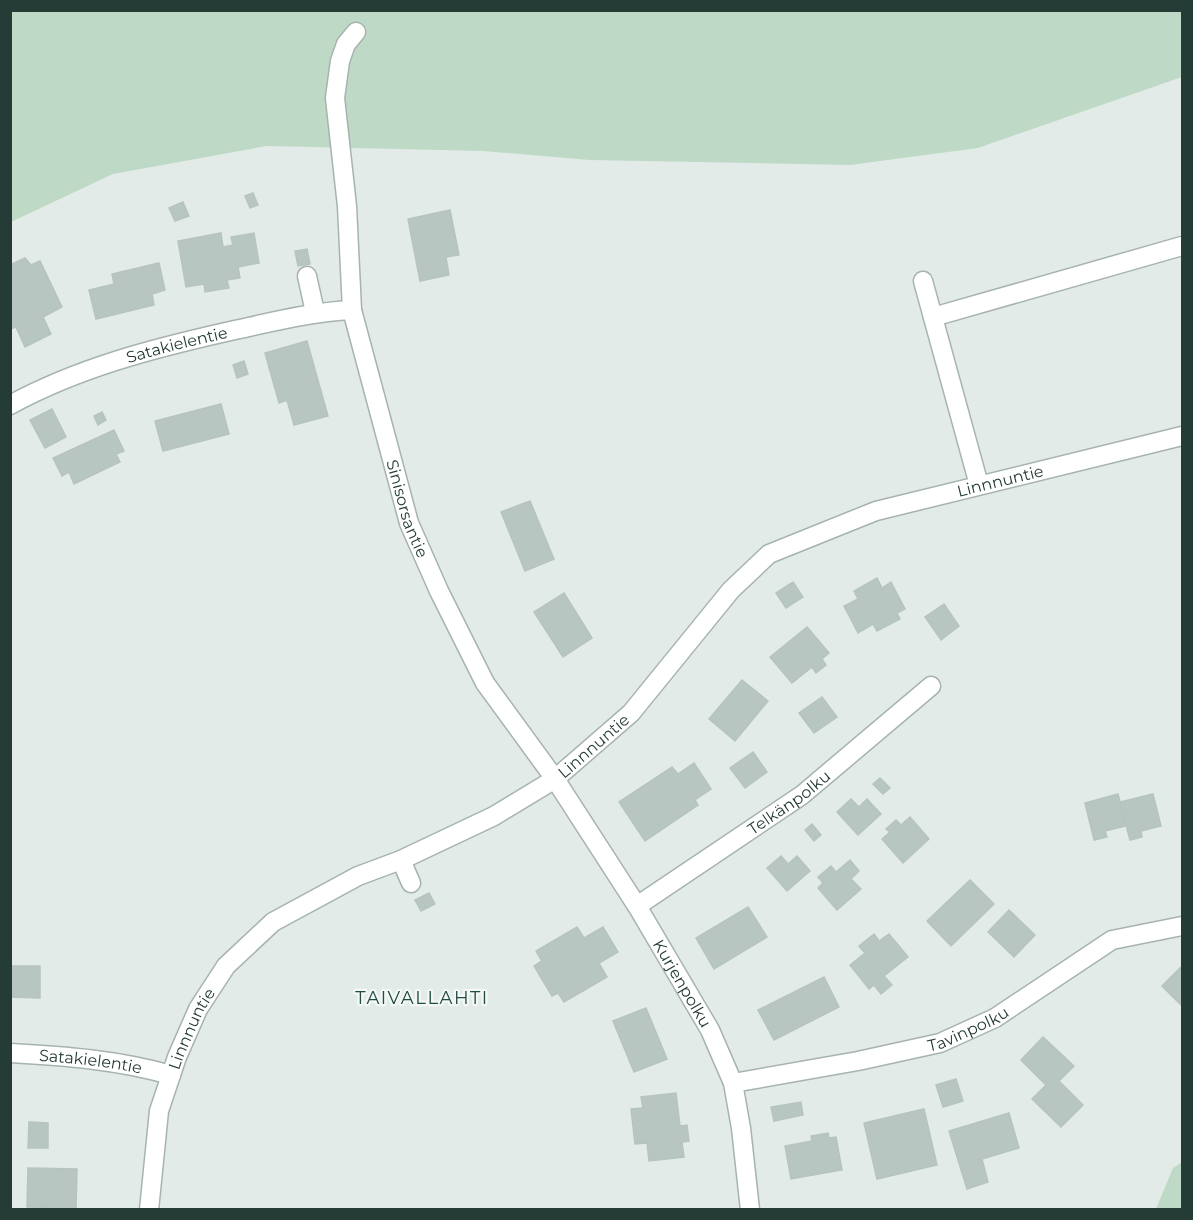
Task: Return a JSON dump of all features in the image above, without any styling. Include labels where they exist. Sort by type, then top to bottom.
[{"type":"street","name":"Sinisorsantie","points":[[356,32],[346,44],[336,79],[335,98],[347,206],[352,310],[409,523],[439,591],[485,683],[555,779]]},
{"type":"street","points":[[933,317],[1182,246]]},
{"type":"street","points":[[308,276],[315,312]]},
{"type":"street","points":[[923,281],[979,485]]},
{"type":"street","name":"Satakielentie","points":[[10,405],[48,385],[143,351],[315,312],[352,310]]},
{"type":"street","name":"Linnnuntie","points":[[149,1209],[159,1111],[198,1009],[234,958],[273,922],[358,876],[401,860],[494,816],[555,779],[631,713],[731,590],[769,554],[876,511],[1182,436]]},
{"type":"street","name":"Telkänpolku","points":[[637,906],[802,795],[931,686]]},
{"type":"street","name":"Kurjenpolku","points":[[555,779],[637,906],[710,1030],[733,1083],[741,1128],[750,1209]]},
{"type":"street","points":[[401,860],[411,883]]},
{"type":"street","name":"Tavinpolku","points":[[733,1083],[858,1061],[940,1043],[995,1018],[1112,940],[1182,926]]},
{"type":"street","name":"Satakielentie","points":[[10,1053],[74,1056],[140,1067],[171,1075]]},
{"type":"green space","points":[[10,11],[1182,11],[1182,77],[978,148],[850,165],[589,160],[483,151],[267,146],[113,174],[11,222]]},
{"type":"green space","points":[[1182,1162],[1182,1209],[1156,1209],[1173,1168]]},
{"type":"building","points":[[253,193],[258,205],[250,208],[245,196]]},
{"type":"building","points":[[183,202],[189,216],[175,221],[169,208]]},
{"type":"building","points":[[450,210],[459,255],[446,257],[449,275],[420,281],[408,219]]},
{"type":"building","points":[[221,233],[223,247],[233,245],[231,237],[254,233],[259,263],[238,267],[240,278],[227,280],[229,288],[205,292],[204,284],[186,287],[178,241]]},
{"type":"building","points":[[307,249],[310,264],[298,266],[295,251]]},
{"type":"building","points":[[25,258],[31,265],[40,261],[62,307],[43,317],[51,334],[25,347],[16,327],[10,329],[10,265]]},
{"type":"building","points":[[159,263],[165,290],[152,294],[154,305],[96,319],[89,290],[114,284],[112,274]]},
{"type":"building","points":[[307,341],[328,416],[294,425],[287,400],[279,403],[265,353]]},
{"type":"building","points":[[244,361],[248,374],[237,378],[233,365]]},
{"type":"building","points":[[221,404],[229,434],[163,451],[155,421]]},
{"type":"building","points":[[52,409],[66,437],[45,448],[30,420]]},
{"type":"building","points":[[102,412],[106,420],[98,425],[94,416]]},
{"type":"building","points":[[114,430],[124,451],[116,454],[120,462],[74,484],[69,472],[62,476],[53,458]]},
{"type":"building","points":[[530,501],[554,559],[525,571],[501,512]]},
{"type":"building","points":[[877,578],[882,588],[891,582],[905,609],[897,613],[900,619],[877,631],[873,624],[858,633],[844,606],[858,599],[854,591]]},
{"type":"building","points":[[793,582],[803,597],[786,608],[776,593]]},
{"type":"building","points":[[564,593],[592,638],[563,657],[534,612]]},
{"type":"building","points":[[944,604],[959,626],[941,640],[925,617]]},
{"type":"building","points":[[807,627],[829,653],[822,659],[826,665],[816,673],[812,667],[792,683],[770,657]]},
{"type":"building","points":[[742,680],[768,701],[735,741],[709,719]]},
{"type":"building","points":[[822,697],[837,717],[814,733],[799,713]]},
{"type":"building","points":[[753,752],[767,772],[745,788],[730,768]]},
{"type":"building","points":[[694,763],[711,789],[695,800],[698,805],[645,841],[619,802],[672,767],[678,774]]},
{"type":"building","points":[[880,778],[890,788],[883,794],[873,784]]},
{"type":"building","points":[[1118,794],[1126,826],[1105,831],[1107,837],[1094,840],[1085,803]]},
{"type":"building","points":[[1153,794],[1161,826],[1141,831],[1142,837],[1130,840],[1120,802]]},
{"type":"building","points":[[851,799],[859,807],[867,799],[881,814],[858,835],[837,812]]},
{"type":"building","points":[[910,817],[929,839],[903,863],[882,839],[890,832],[886,829],[896,820],[901,825]]},
{"type":"building","points":[[812,824],[821,835],[814,841],[805,830]]},
{"type":"building","points":[[781,856],[788,864],[797,856],[810,871],[787,891],[767,868]]},
{"type":"building","points":[[850,860],[859,871],[851,879],[861,889],[837,910],[818,888],[823,883],[818,877],[831,866],[836,872]]},
{"type":"building","points":[[970,880],[994,904],[951,946],[927,921]]},
{"type":"building","points":[[429,893],[435,904],[421,911],[415,900]]},
{"type":"building","points":[[748,907],[767,937],[714,969],[696,938]]},
{"type":"building","points":[[1009,910],[1035,935],[1014,957],[988,932]]},
{"type":"building","points":[[577,927],[584,938],[603,927],[618,952],[599,963],[607,977],[564,1002],[558,993],[552,996],[534,966],[542,961],[536,951]]},
{"type":"building","points":[[874,934],[879,941],[889,934],[908,957],[884,976],[892,985],[881,994],[874,985],[869,989],[850,965],[865,953],[859,946]]},
{"type":"building","points":[[10,966],[40,966],[40,998],[10,997]]},
{"type":"building","points":[[1182,966],[1182,1006],[1162,986]]},
{"type":"building","points":[[824,977],[839,1007],[774,1040],[758,1010]]},
{"type":"building","points":[[646,1008],[667,1059],[634,1072],[613,1021]]},
{"type":"building","points":[[1043,1037],[1074,1066],[1059,1081],[1083,1105],[1061,1127],[1032,1099],[1046,1085],[1021,1060]]},
{"type":"building","points":[[956,1079],[963,1101],[943,1107],[936,1085]]},
{"type":"building","points":[[676,1093],[680,1126],[687,1125],[689,1141],[682,1142],[684,1157],[649,1161],[647,1143],[635,1144],[631,1109],[643,1108],[641,1097]]},
{"type":"building","points":[[801,1102],[803,1115],[774,1121],[771,1107]]},
{"type":"building","points":[[924,1109],[937,1165],[877,1179],[864,1123]]},
{"type":"building","points":[[1009,1113],[1019,1148],[982,1159],[988,1182],[967,1189],[949,1131]]},
{"type":"building","points":[[29,1122],[48,1123],[48,1148],[28,1148]]},
{"type":"building","points":[[828,1133],[829,1138],[836,1137],[842,1170],[791,1179],[785,1146],[812,1141],[811,1136]]},
{"type":"building","points":[[28,1168],[77,1169],[76,1208],[27,1207]]},
{"type":"district","name":"TAIVALLAHTI","points":[[422,998]]}]
